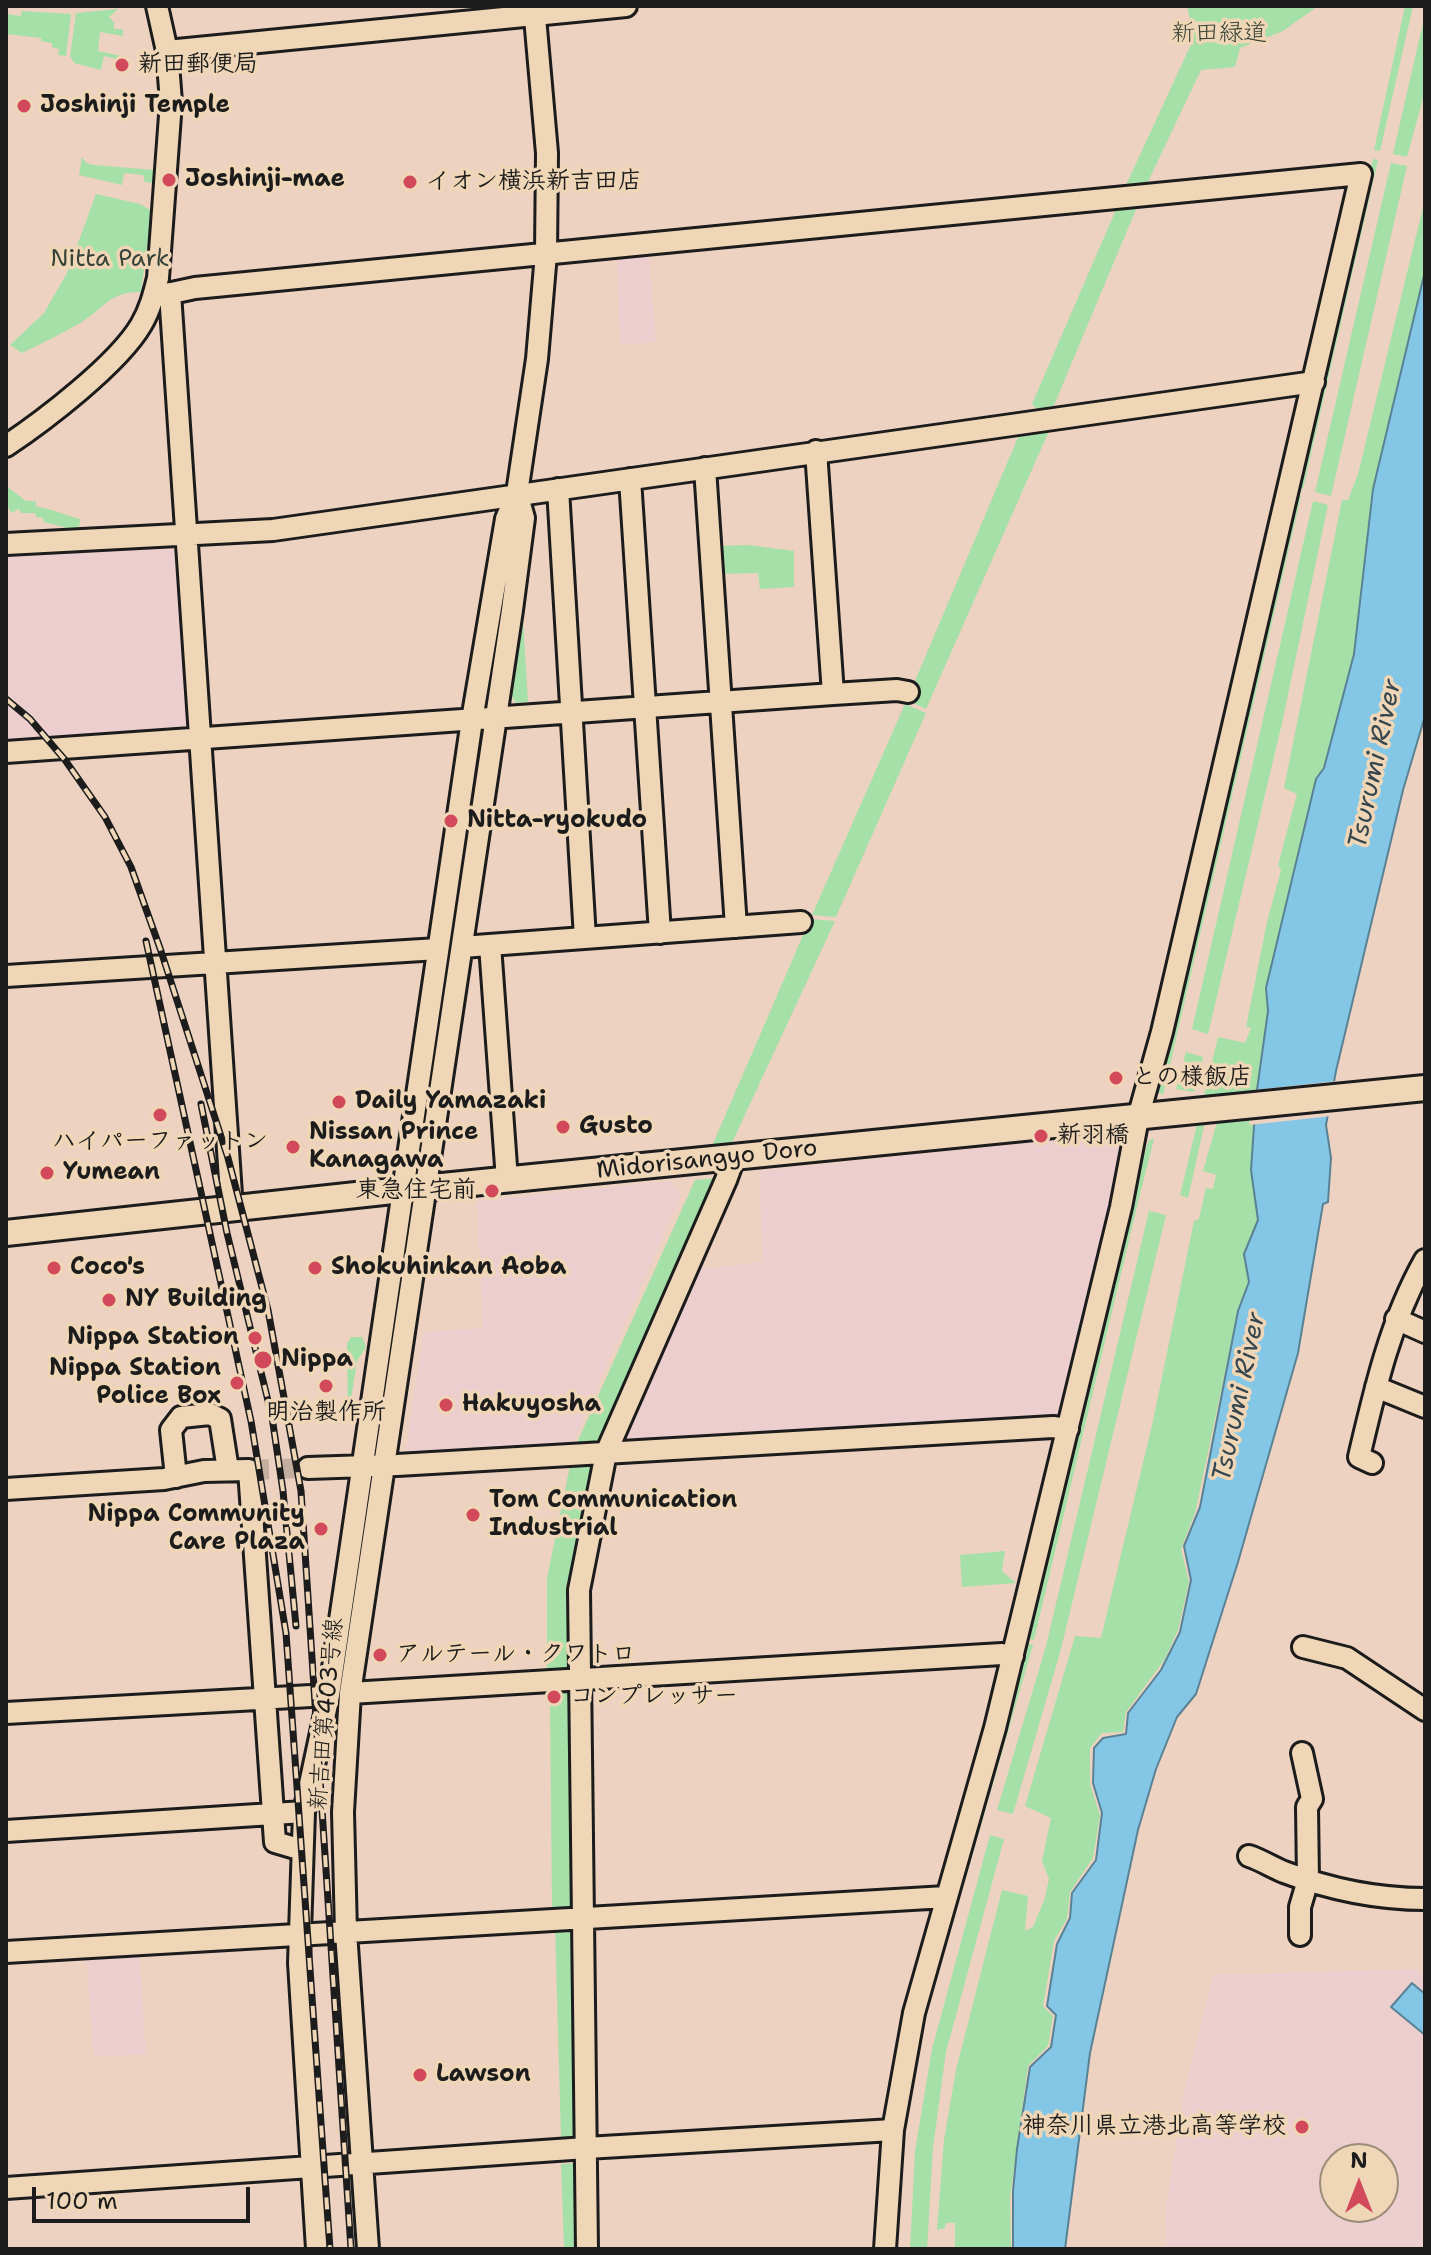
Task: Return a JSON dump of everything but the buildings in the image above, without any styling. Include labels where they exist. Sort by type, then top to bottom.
[{"type":"main road","name":"Midorisangyo Doro","points":[[6,1233],[402,1190],[1416,1089]]},
{"type":"street","points":[[157,6],[167,51],[171,125],[158,278],[188,535],[232,1209]]},
{"type":"street","points":[[167,51],[534,10],[626,6]]},
{"type":"street","points":[[517,493],[537,359],[546,254],[547,153],[534,10]]},
{"type":"street","points":[[6,446],[62,403],[122,348],[162,295],[195,288],[1361,174],[1162,1032],[1138,1118],[1121,1207],[1013,1656],[914,2013],[893,2130],[885,2249]]},
{"type":"street","points":[[7,539],[273,530],[1314,382]]},
{"type":"street","points":[[816,451],[833,694]]},
{"type":"street","points":[[705,468],[736,927]]},
{"type":"street","points":[[630,479],[660,933]]},
{"type":"street","points":[[558,489],[585,938]]},
{"type":"street","name":"新吉田第403号線","points":[[317,2249],[299,1963],[304,1812],[340,1694],[386,1466],[524,518],[517,493]]},
{"type":"street","name":"新吉田第403号線","points":[[368,2249],[346,1932],[340,1694],[362,1467],[402,1190],[472,720],[506,519],[517,493]]},
{"type":"street","points":[[6,752],[833,694],[908,692]]},
{"type":"street","points":[[462,947],[801,922]]},
{"type":"street","points":[[490,945],[507,1180]]},
{"type":"street","points":[[6,976],[438,949]]},
{"type":"street","points":[[587,2249],[579,1590],[606,1453],[734,1158]]},
{"type":"street","points":[[1372,1463],[1359,1457],[1376,1387],[1396,1319],[1425,1260]]},
{"type":"street","points":[[1396,1319],[1425,1332]]},
{"type":"street","points":[[1376,1387],[1425,1407]]},
{"type":"street","points":[[176,1477],[171,1430],[181,1417],[210,1414],[220,1419],[228,1470]]},
{"type":"street","points":[[308,1468],[1053,1427],[1068,1429]]},
{"type":"street","points":[[6,1489],[176,1477],[204,1471],[249,1470],[275,1842],[302,1850]]},
{"type":"street","points":[[1303,1647],[1347,1658],[1425,1710]]},
{"type":"street","points":[[6,1713],[1002,1654],[1013,1656]]},
{"type":"street","points":[[1300,1935],[1300,1907],[1308,1880],[1307,1807],[1312,1799],[1302,1753]]},
{"type":"street","points":[[6,1831],[304,1812]]},
{"type":"street","points":[[1249,1856],[1280,1871],[1358,1894],[1425,1899]]},
{"type":"street","points":[[6,1952],[946,1897]]},
{"type":"street","points":[[6,2188],[893,2130]]},
{"type":"shaded area","points":[[648,251],[656,342],[620,345],[617,256]]},
{"type":"shaded area","points":[[180,548],[194,730],[6,743],[6,552]]},
{"type":"shaded area","points":[[1124,1132],[1117,1183],[1063,1418],[617,1445],[694,1270],[763,1262],[759,1171]]},
{"type":"shaded area","points":[[671,1181],[681,1195],[571,1448],[405,1456],[426,1332],[483,1328],[477,1201]]},
{"type":"shaded area","points":[[139,1951],[146,2054],[94,2057],[86,1954]]},
{"type":"shaded area","name":"神奈川県立港北高等学校","points":[[1418,1969],[1425,1975],[1425,2249],[1167,2249],[1165,2215],[1184,2094],[1213,1975]]},
{"type":"green space","name":"新田緑道","points":[[1187,6],[1318,6],[1283,31],[1240,48],[1235,67],[1201,70],[1145,188],[1126,185],[1194,38]]},
{"type":"green space","points":[[1405,6],[1413,6],[1380,151],[1374,150]]},
{"type":"green space","points":[[118,9],[109,17],[114,22],[114,29],[123,29],[123,36],[100,32],[98,51],[121,56],[120,60],[104,56],[101,70],[74,63],[70,56],[76,13]]},
{"type":"green space","points":[[22,11],[71,14],[66,56],[58,55],[59,49],[52,47],[52,43],[41,41],[41,38],[6,34],[6,14],[21,16]]},
{"type":"green space","points":[[1425,14],[1425,91],[1407,157],[1393,154]]},
{"type":"green space","points":[[82,157],[86,163],[93,165],[156,170],[156,191],[153,193],[153,183],[145,182],[143,175],[124,173],[122,185],[79,175]]},
{"type":"green space","points":[[1373,159],[1378,160],[1303,489],[1299,488],[1301,476],[1298,475]]},
{"type":"green space","points":[[1391,163],[1407,166],[1331,496],[1315,492]]},
{"type":"green space","name":"Nitta Park","points":[[96,194],[140,204],[152,211],[141,292],[121,294],[80,323],[22,353],[10,345],[44,313],[67,273]]},
{"type":"green space","points":[[1425,199],[1425,271],[1373,489],[1354,654],[1324,768],[1316,779],[1266,988],[1268,1011],[1256,1097],[1251,1170],[1258,1220],[1244,1254],[1249,1282],[1238,1311],[1195,1513],[1181,1549],[1189,1582],[1178,1630],[1165,1659],[1126,1712],[1123,1732],[1102,1733],[1090,1748],[1090,1784],[1100,1816],[1093,1858],[1070,1892],[1067,1919],[1054,1941],[1043,2006],[1053,2016],[1048,2046],[1028,2066],[1010,2198],[1011,2249],[955,2249],[955,2223],[946,2223],[945,2228],[937,2230],[944,2140],[956,2070],[1002,1890],[1028,1896],[1025,1931],[1033,1927],[1045,1898],[1049,1879],[1042,1861],[1051,1818],[1025,1806],[1075,1636],[1101,1638],[1153,1421],[1194,1221],[1199,1219],[1206,1188],[1213,1189],[1216,1175],[1203,1171],[1223,1101],[1209,1104],[1188,1198],[1180,1195],[1218,1037],[1245,1043],[1251,1028],[1246,1027],[1281,870],[1278,865],[1297,794],[1284,788],[1342,500],[1348,500],[1358,474]]},
{"type":"green space","points":[[1118,205],[1137,207],[1052,410],[1040,412],[1032,404]]},
{"type":"green space","points":[[1049,431],[926,709],[907,700],[1019,435]]},
{"type":"green space","points":[[6,486],[26,501],[36,501],[36,507],[80,519],[79,528],[44,522],[35,513],[21,513],[19,509],[11,513],[6,502]]},
{"type":"green space","points":[[1295,494],[1301,496],[1163,1095],[1153,1089]]},
{"type":"green space","points":[[1313,501],[1328,505],[1282,723],[1208,1034],[1192,1029]]},
{"type":"green space","points":[[748,545],[794,551],[794,587],[760,589],[758,573],[719,574],[718,546]]},
{"type":"green space","points":[[523,620],[528,702],[516,703],[511,695]]},
{"type":"green space","points":[[905,704],[926,713],[836,917],[812,915]]},
{"type":"green space","points":[[810,919],[835,921],[731,1145],[712,1146]]},
{"type":"green space","points":[[1186,1052],[1203,1057],[1194,1092],[1176,1089]]},
{"type":"green space","points":[[1154,1139],[1034,1640],[1023,1637],[1130,1192],[1149,1140]]},
{"type":"green space","points":[[719,1178],[603,1445],[576,1445],[695,1180]]},
{"type":"green space","points":[[1149,1211],[1166,1215],[1061,1649],[1013,1814],[997,1810],[1046,1646]]},
{"type":"green space","points":[[351,1337],[362,1337],[366,1347],[357,1361],[348,1418],[347,1344]]},
{"type":"green space","points":[[593,1462],[599,1470],[574,1668],[547,1668],[547,1578],[570,1466]]},
{"type":"green space","points":[[1005,1551],[1002,1571],[1016,1583],[962,1587],[960,1555]]},
{"type":"green space","points":[[1027,1643],[1033,1645],[934,1988],[930,1986]]},
{"type":"green space","points":[[575,1690],[574,1909],[552,1910],[550,1693]]},
{"type":"green space","points":[[990,1835],[1004,1839],[946,2052],[933,2147],[927,2249],[910,2249],[915,2151],[932,2049]]},
{"type":"green space","points":[[574,1924],[582,2137],[561,2138],[555,1925]]},
{"type":"green space","points":[[577,2163],[579,2249],[564,2249],[561,2164]]},
{"type":"water","name":"Tsurumi River","points":[[1425,271],[1425,716],[1403,790],[1336,1071],[1326,1125],[1331,1158],[1328,1202],[1323,1204],[1298,1353],[1238,1562],[1196,1694],[1177,1717],[1156,1769],[1138,1830],[1090,2053],[1065,2249],[1013,2249],[1013,2191],[1030,2067],[1051,2047],[1056,2015],[1047,2006],[1057,1944],[1070,1918],[1072,1893],[1096,1860],[1102,1813],[1093,1783],[1094,1748],[1103,1738],[1126,1734],[1128,1713],[1161,1670],[1180,1632],[1191,1580],[1184,1546],[1200,1507],[1238,1311],[1249,1282],[1244,1254],[1258,1220],[1251,1170],[1256,1097],[1268,1011],[1266,988],[1316,779],[1324,768],[1354,654],[1373,489]]},
{"type":"water","points":[[1412,1983],[1425,1994],[1425,2035],[1391,2007]]},
{"type":"pier","points":[[1338,1081],[1332,1116],[1249,1125],[1253,1090]]},
{"type":"tunnel","points":[[249,1470],[308,1468]]},
{"type":"railway","points":[[6,699],[30,719],[65,760],[105,817],[131,867],[228,1158],[268,1310],[301,1491],[351,2249]]},
{"type":"railway","points":[[146,941],[251,1421],[286,1633],[330,2249]]},
{"type":"railway","points":[[201,1104],[227,1233],[272,1417],[283,1491],[296,1626]]},
{"type":"place","name":"新田郵便局","points":[[122,65]]},
{"type":"place","name":"Joshinji Temple","points":[[24,106]]},
{"type":"place","name":"Joshinji-mae","points":[[169,180]]},
{"type":"place","name":"イオン横浜新吉田店","points":[[410,182]]},
{"type":"place","name":"Nitta-ryokudo","points":[[451,821]]},
{"type":"place","name":"との様飯店","points":[[1116,1078]]},
{"type":"place","name":"Daily Yamazaki","points":[[339,1102]]},
{"type":"place","name":"ハイパーファットン","points":[[160,1115]]},
{"type":"place","name":"Gusto","points":[[563,1127]]},
{"type":"place","name":"新羽橋","points":[[1041,1136]]},
{"type":"place","name":"Nissan Prince Kanagawa","points":[[293,1147]]},
{"type":"place","name":"Yumean","points":[[47,1173]]},
{"type":"place","name":"東急住宅前","points":[[492,1191]]},
{"type":"place","name":"Coco's","points":[[54,1268]]},
{"type":"place","name":"Shokuhinkan Aoba","points":[[315,1268]]},
{"type":"place","name":"NY Building","points":[[109,1300]]},
{"type":"place","name":"Nippa Station","points":[[255,1338]]},
{"type":"place","name":"Nippa","points":[[263,1360]]},
{"type":"place","name":"Nippa Station Police Box","points":[[237,1383]]},
{"type":"place","name":"明治製作所","points":[[326,1386]]},
{"type":"place","name":"Hakuyosha","points":[[446,1405]]},
{"type":"place","name":"Tom Communication Industrial","points":[[473,1515]]},
{"type":"place","name":"Nippa Community Care Plaza","points":[[321,1529]]},
{"type":"place","name":"アルテール・クワトロ","points":[[380,1655]]},
{"type":"place","name":"コンプレッサー","points":[[554,1697]]},
{"type":"place","name":"Lawson","points":[[420,2075]]},
{"type":"place","name":"神奈川県立港北高等学校","points":[[1302,2127]]}]
